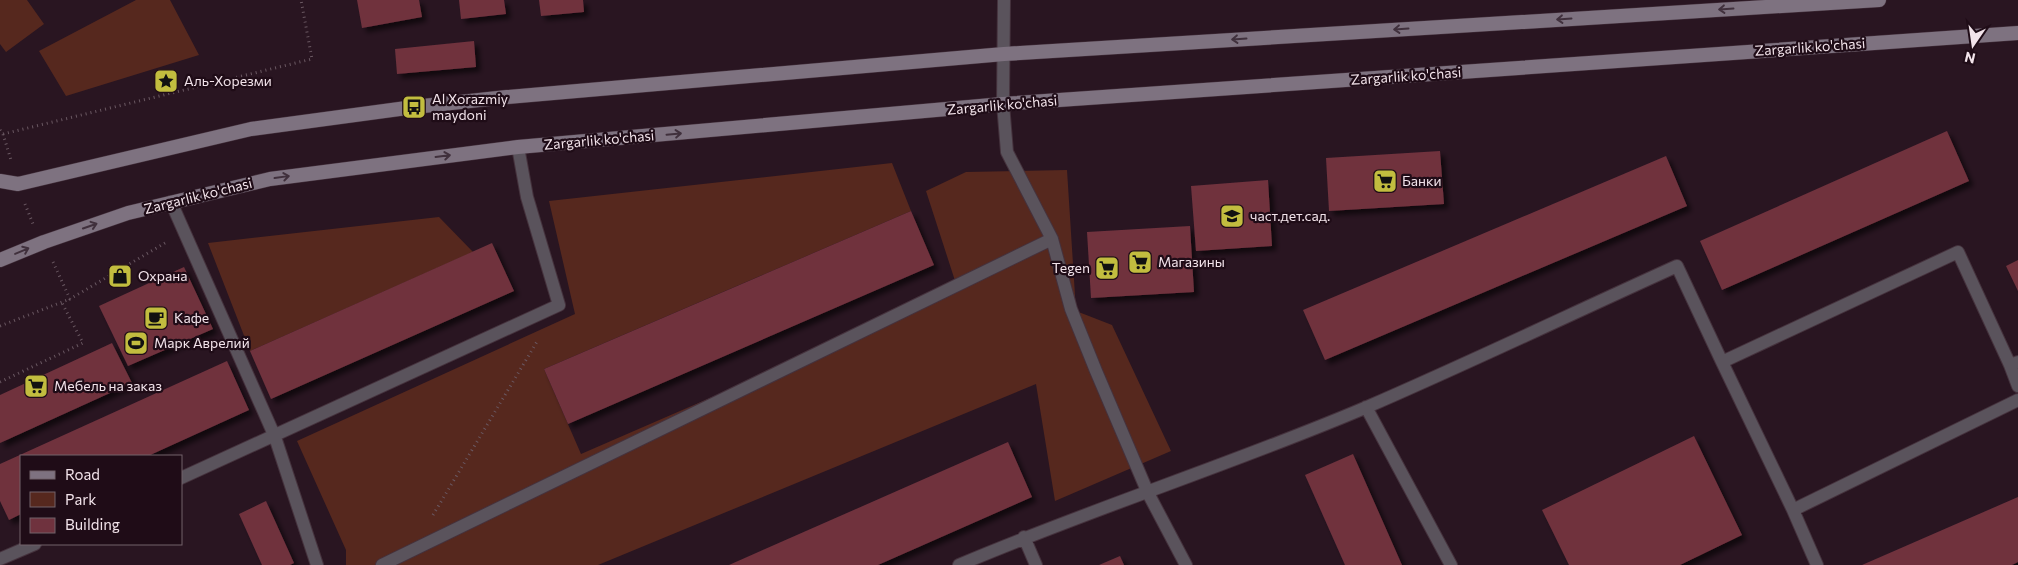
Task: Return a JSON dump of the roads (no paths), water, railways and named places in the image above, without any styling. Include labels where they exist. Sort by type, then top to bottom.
[{"type":"main road","points":[[0,182],[18,184],[251,129],[414,107],[1004,54],[1879,0]]},
{"type":"main road","name":"Zargarlik ko'chasi","points":[[0,260],[44,242],[128,213],[270,178],[518,147],[1004,104],[2018,33]]},
{"type":"lane","points":[[1004,0],[1004,104],[1007,152],[1052,239],[1071,309],[1096,371],[1148,493],[1186,565]]},
{"type":"lane","points":[[182,478],[275,437],[558,305],[527,197],[518,147]]},
{"type":"lane","points":[[171,202],[275,437],[318,565]]},
{"type":"lane","points":[[382,565],[1052,239]]},
{"type":"lane","points":[[1722,362],[1958,252],[2014,363],[2018,386]]},
{"type":"lane","points":[[958,565],[1024,537],[1148,493],[1366,407],[1677,266],[1793,510],[1817,565]]},
{"type":"lane","points":[[1793,510],[2018,400]]},
{"type":"lane","points":[[1366,407],[1451,565]]},
{"type":"lane","points":[[1024,537],[1036,565]]},
{"type":"lane","points":[[0,560],[33,545]]},
{"type":"place","name":"Аль-Хорезми","points":[[166,81]]},
{"type":"place","name":"Al Xorazmiy maydoni","points":[[414,107]]},
{"type":"place","name":"Банки","points":[[1385,181]]},
{"type":"place","name":"част.дет.сад.","points":[[1232,216]]},
{"type":"place","name":"Магазины","points":[[1140,262]]},
{"type":"place","name":"Tegen","points":[[1107,268]]},
{"type":"place","name":"Охрана","points":[[120,276]]},
{"type":"place","name":"Кафе","points":[[156,318]]},
{"type":"place","name":"Марк Аврелий","points":[[136,343]]},
{"type":"place","name":"Мебель на заказ","points":[[36,386]]}]
